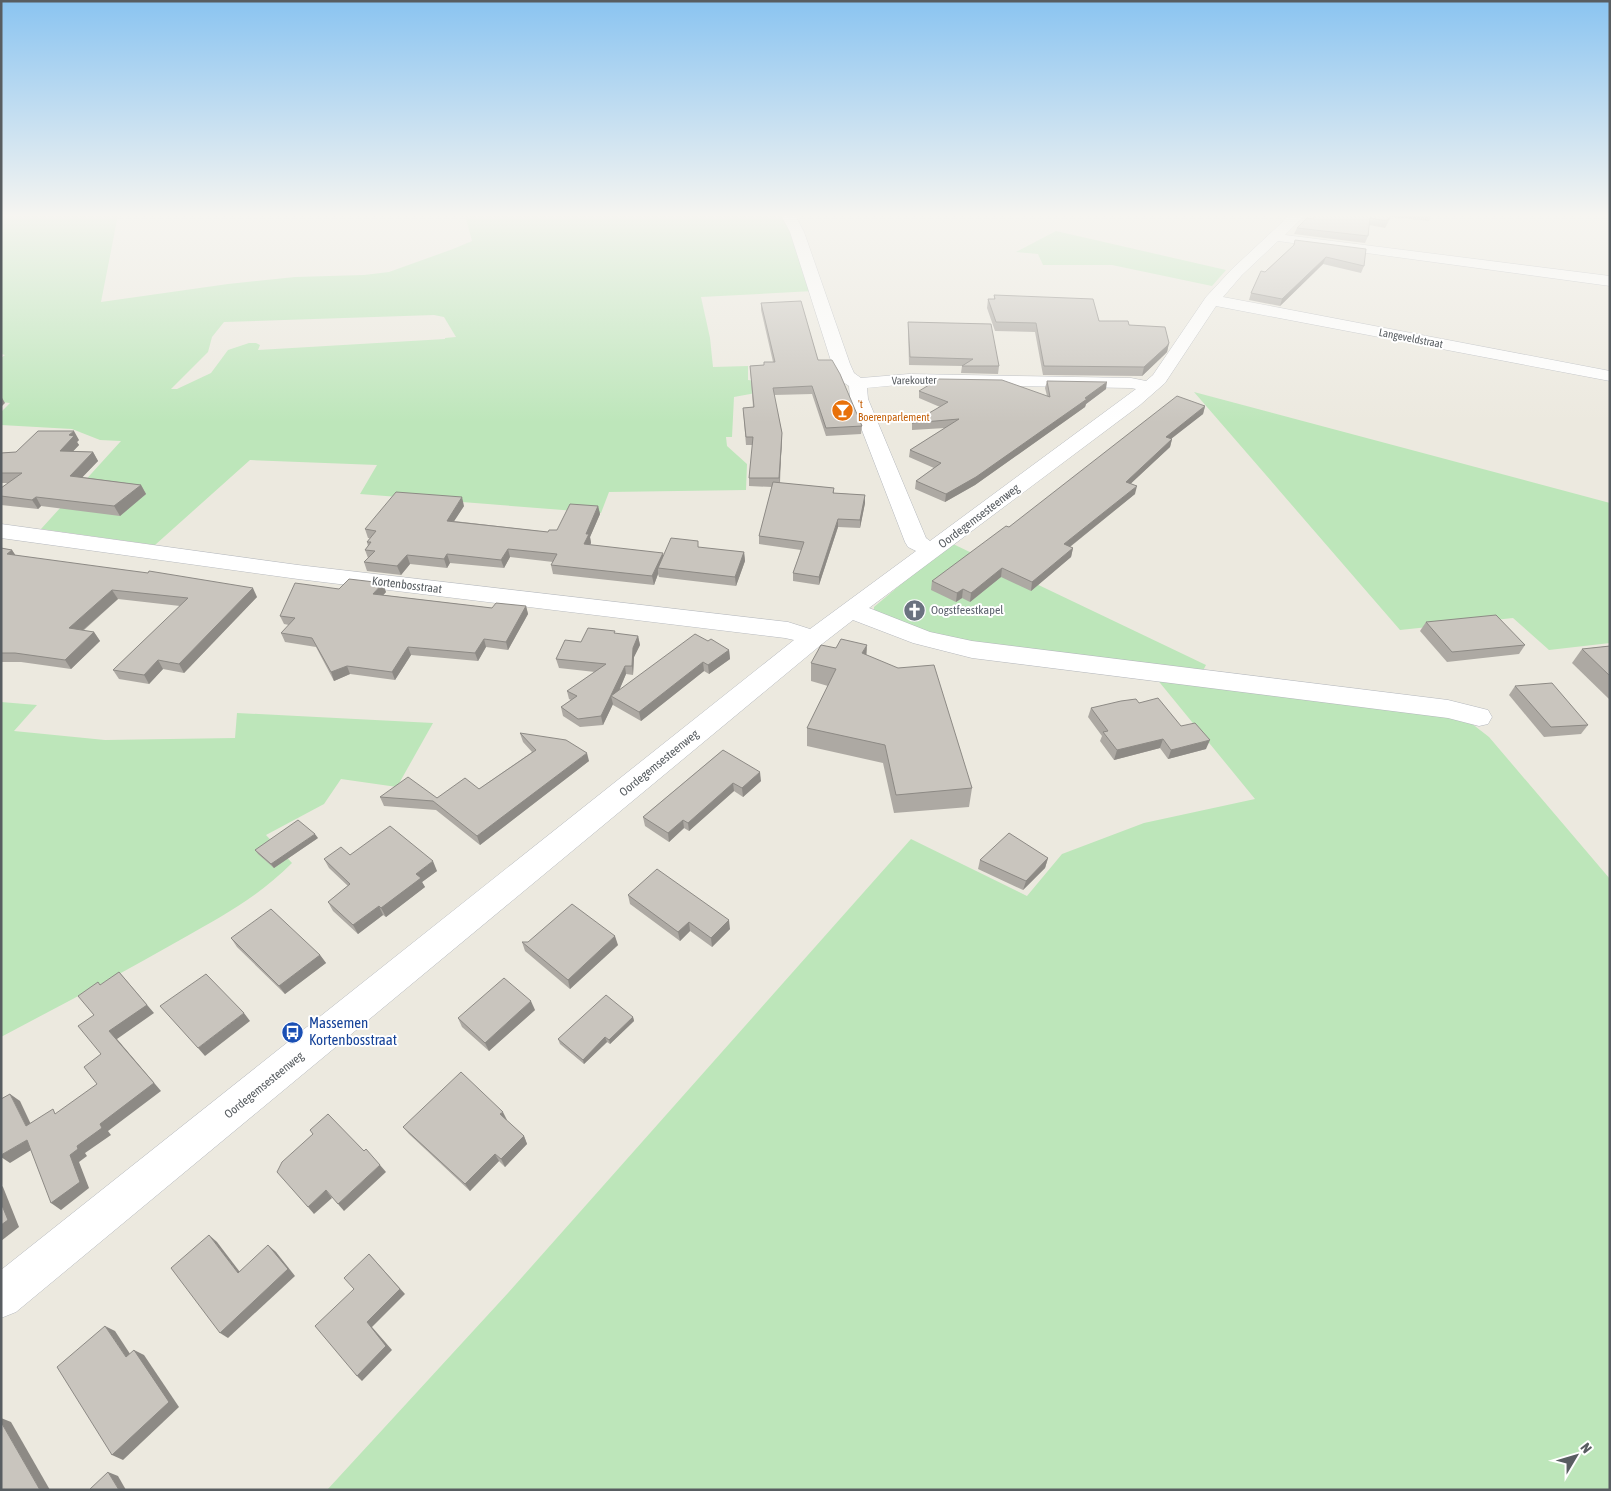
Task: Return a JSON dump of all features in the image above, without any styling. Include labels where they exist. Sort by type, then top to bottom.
[{"type":"street","points":[[815,285],[846,376],[858,384],[859,399],[916,542],[932,551]]},
{"type":"street","name":"Oordegemsesteenweg","points":[[1,1298],[813,638],[932,551],[1149,387],[1159,378],[1176,356],[1212,300],[1226,285]]},
{"type":"street","name":"Langeveldstraat","points":[[1212,300],[1610,376]]},
{"type":"street","name":"Varekouter","points":[[858,384],[908,379],[1131,383],[1149,387]]},
{"type":"street","name":"Kortenbosstraat","points":[[1,531],[298,572],[788,630],[813,638]]},
{"type":"street","points":[[852,610],[897,630],[934,642],[1039,659],[1448,709],[1479,717]]},
{"type":"green space","points":[[1,285],[104,285],[101,302],[224,285],[811,285],[813,291],[701,297],[710,338],[713,367],[748,366],[748,380],[763,382],[761,392],[734,397],[732,437],[726,437],[727,446],[747,464],[746,490],[609,492],[601,513],[360,494],[377,465],[250,460],[155,545],[41,529],[121,441],[100,440],[72,429],[1,425],[1,412],[10,403],[1,402],[1,358],[5,355],[1,354]],"holes":[[[434,315],[444,317],[456,337],[258,350],[260,345],[249,343],[228,350],[211,373],[177,389],[171,389],[208,352],[212,337],[224,322]]]},
{"type":"green space","points":[[1194,392],[1610,503],[1610,643],[1549,650],[1513,618],[1400,630]]},
{"type":"green space","points":[[953,544],[1206,665],[1200,676],[1013,651],[928,632],[874,612],[874,607],[931,559]]},
{"type":"green space","points":[[1156,678],[1438,715],[1471,723],[1489,737],[1610,879],[1610,1490],[327,1490],[508,1293],[911,839],[1027,896],[1062,854],[1144,823],[1255,799]]},
{"type":"green space","points":[[1,702],[37,705],[14,731],[105,740],[235,738],[237,713],[433,723],[397,787],[341,779],[324,804],[266,835],[292,863],[266,886],[225,914],[158,953],[1,1037]]},
{"type":"building","points":[[1255,285],[1297,285],[1282,299],[1251,293]]},
{"type":"building","points":[[994,295],[1093,299],[1099,321],[1128,321],[1129,325],[1165,327],[1169,343],[1144,367],[1044,366],[1036,323],[996,322],[988,299],[995,299]]},
{"type":"building","points":[[801,301],[818,360],[832,360],[862,426],[826,428],[812,386],[773,388],[782,433],[779,478],[749,478],[753,437],[746,437],[743,408],[754,407],[750,366],[764,365],[764,362],[775,362],[761,303]]},
{"type":"building","points":[[908,322],[991,324],[999,366],[962,366],[973,359],[910,357]]},
{"type":"building","points":[[939,379],[1002,380],[1050,397],[1047,381],[1107,382],[1085,398],[1087,399],[976,477],[946,494],[916,481],[941,463],[910,450],[959,419],[912,423],[948,402],[919,391]]},
{"type":"building","points":[[1177,396],[1205,406],[1166,437],[1172,439],[1126,482],[1137,486],[1064,544],[1073,548],[1032,582],[1002,568],[971,593],[963,589],[957,593],[932,581],[1006,526],[1009,527]]},
{"type":"building","points":[[38,431],[74,431],[69,435],[74,436],[60,451],[93,452],[70,476],[141,485],[114,506],[36,497],[32,500],[1,496],[1,488],[22,473],[1,473],[1,453],[16,452]]},
{"type":"building","points":[[773,482],[834,488],[833,493],[865,495],[860,520],[838,519],[819,577],[793,573],[804,542],[759,536]]},
{"type":"building","points":[[396,492],[462,497],[447,521],[548,532],[549,530],[557,530],[570,504],[598,506],[586,534],[589,534],[584,544],[663,553],[652,576],[551,565],[557,554],[508,549],[501,560],[447,554],[444,559],[407,555],[397,566],[364,562],[375,551],[365,550],[371,542],[367,542],[376,531],[365,529]]},
{"type":"building","points":[[671,538],[698,541],[698,547],[744,552],[735,577],[658,568]]},
{"type":"building","points":[[1,548],[12,550],[7,554],[148,573],[149,571],[253,588],[179,664],[158,660],[144,675],[113,670],[188,598],[112,590],[69,628],[94,632],[65,660],[15,653],[1,653]]},
{"type":"building","points":[[349,579],[383,583],[373,594],[492,608],[496,603],[526,606],[506,642],[484,639],[475,653],[408,647],[392,672],[347,666],[331,672],[312,638],[281,633],[295,618],[280,616],[295,583],[339,589]]},
{"type":"building","points":[[1496,615],[1525,645],[1452,652],[1426,622]]},
{"type":"building","points":[[588,628],[638,636],[633,648],[632,666],[625,666],[601,716],[578,719],[561,707],[577,696],[567,691],[606,664],[556,659],[565,640],[581,642]]},
{"type":"building","points":[[695,634],[708,641],[711,639],[729,650],[708,665],[703,662],[639,712],[611,696]]},
{"type":"building","points":[[841,639],[867,645],[862,653],[898,668],[934,665],[972,788],[896,795],[885,745],[807,728],[836,669],[811,663],[821,645],[836,648]]},
{"type":"building","points":[[1610,646],[1610,676],[1582,649]]},
{"type":"building","points":[[1552,683],[1588,725],[1551,727],[1515,686]]},
{"type":"building","points":[[1158,698],[1181,726],[1195,723],[1210,740],[1171,750],[1163,739],[1117,750],[1103,732],[1108,731],[1091,708],[1121,701],[1136,699],[1139,703]]},
{"type":"building","points":[[520,733],[566,740],[587,753],[477,836],[433,801],[380,797],[408,777],[437,798],[465,778],[479,789],[536,750]]},
{"type":"building","points":[[723,750],[760,772],[742,788],[733,783],[688,823],[683,820],[668,833],[643,817]]},
{"type":"building","points":[[298,820],[315,834],[271,864],[255,850]]},
{"type":"building","points":[[390,826],[433,861],[416,874],[421,878],[381,908],[379,906],[353,925],[328,902],[350,884],[324,859],[341,847],[350,855]]},
{"type":"building","points":[[1009,833],[1048,858],[1026,881],[980,860]]},
{"type":"building","points":[[657,869],[729,920],[711,938],[689,922],[678,932],[628,895]]},
{"type":"building","points":[[572,904],[615,936],[568,980],[522,942],[528,942]]},
{"type":"building","points":[[271,909],[320,955],[279,986],[231,938]]},
{"type":"building","points":[[119,972],[147,1005],[109,1031],[154,1083],[100,1124],[102,1128],[77,1146],[78,1149],[70,1155],[80,1182],[51,1203],[27,1140],[1,1155],[1,1099],[10,1094],[26,1126],[53,1109],[55,1114],[97,1084],[84,1067],[101,1054],[78,1026],[94,1015],[78,996],[98,982],[100,985]]},
{"type":"building","points":[[206,974],[244,1013],[198,1048],[160,1006]]},
{"type":"building","points":[[504,978],[531,1001],[485,1043],[458,1018]]},
{"type":"building","points":[[606,995],[633,1017],[609,1040],[605,1037],[583,1060],[558,1039]]},
{"type":"building","points":[[461,1072],[503,1112],[500,1114],[524,1136],[501,1159],[495,1154],[465,1184],[403,1127]]},
{"type":"building","points":[[328,1114],[364,1151],[366,1149],[380,1165],[338,1204],[326,1190],[308,1207],[277,1172],[282,1162],[313,1134],[310,1130]]},
{"type":"building","points":[[1,1203],[8,1220],[1,1225]]},
{"type":"building","points":[[209,1235],[238,1273],[268,1245],[288,1269],[220,1333],[171,1268]]},
{"type":"building","points":[[369,1254],[400,1289],[367,1322],[386,1346],[357,1376],[315,1326],[354,1289],[344,1278]]},
{"type":"building","points":[[105,1326],[126,1357],[134,1350],[169,1402],[112,1455],[57,1367]]},
{"type":"building","points":[[1,1422],[40,1490],[1,1490]]},
{"type":"building","points":[[108,1472],[119,1490],[89,1490]]},
{"type":"place","name":"'t Boerenparlement","points":[[842,410]]},
{"type":"place","name":"Oogstfeestkapel","points":[[915,610]]},
{"type":"place","name":"Massemen Kortenbosstraat","points":[[293,1032]]}]
